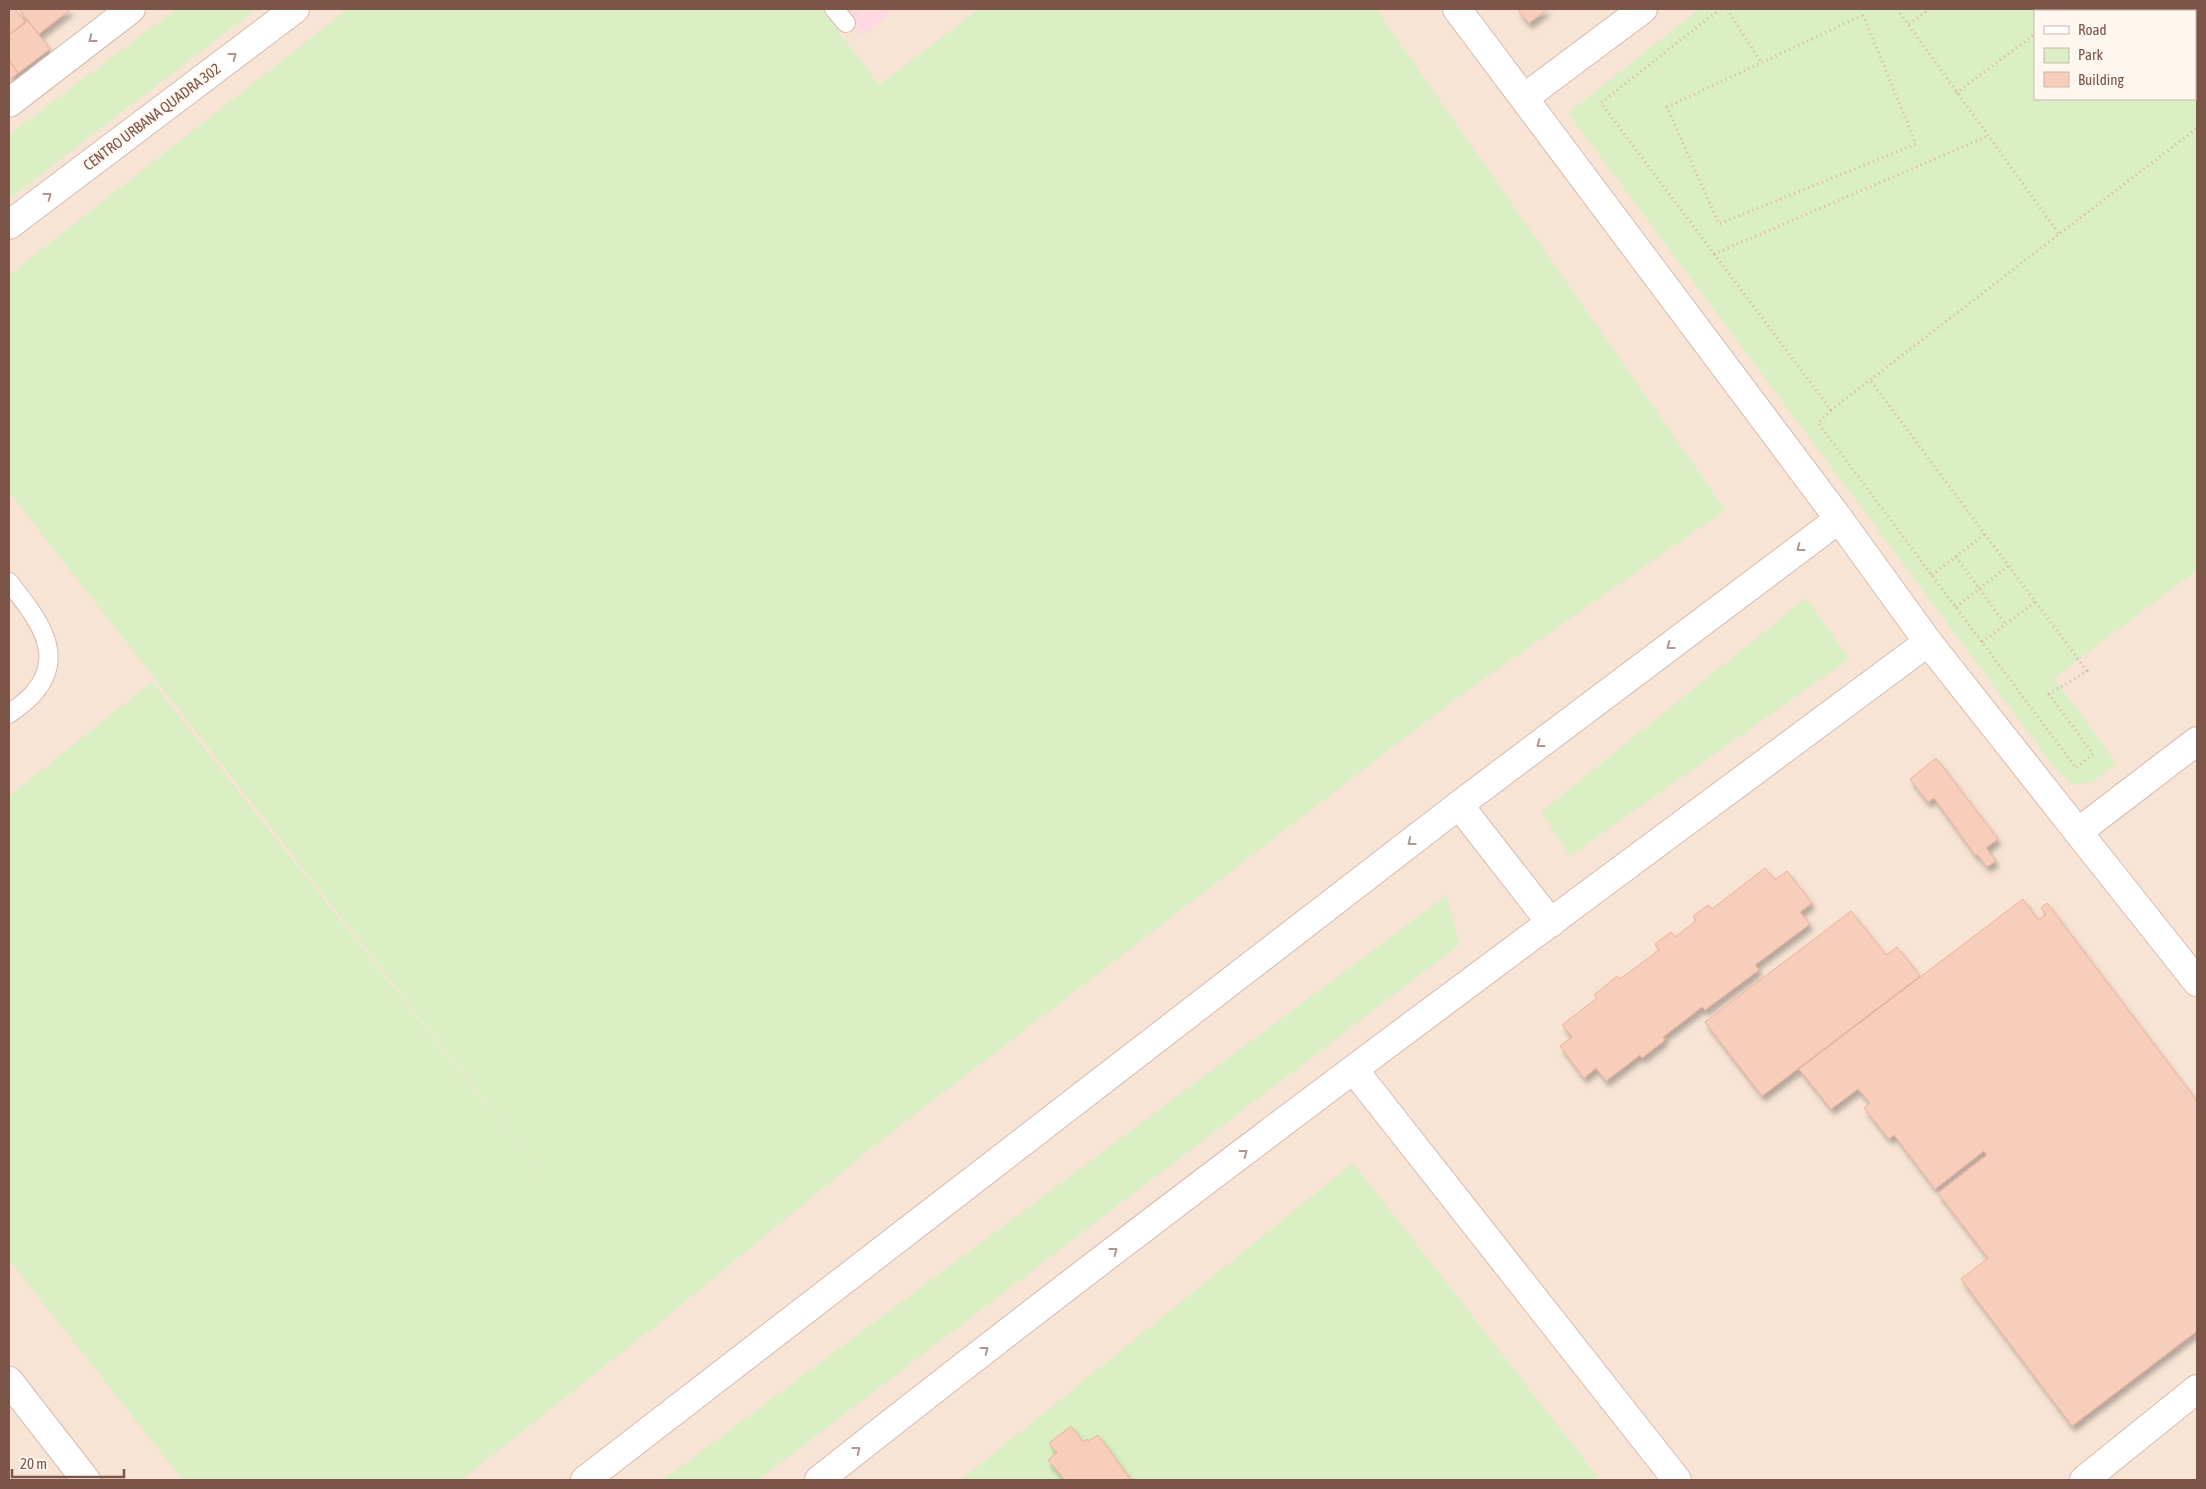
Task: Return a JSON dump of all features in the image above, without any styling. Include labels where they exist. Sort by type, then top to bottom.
[{"type":"street","points":[[9,103],[131,9]]},
{"type":"street","name":"CENTRO URBANA QUADRA 302","points":[[9,225],[295,9]]},
{"type":"street","points":[[1457,9],[1839,519],[1928,642],[2197,982]]},
{"type":"street","points":[[1524,98],[1643,9]]},
{"type":"street","points":[[585,1480],[1459,805],[1839,519]]},
{"type":"street","points":[[819,1480],[959,1369],[1354,1070],[1928,642]]},
{"type":"street","points":[[2078,832],[2197,741]]},
{"type":"street","points":[[1459,805],[1551,923]]},
{"type":"street","points":[[1354,1070],[1677,1480]]},
{"type":"street","points":[[9,1381],[86,1480]]},
{"type":"street","points":[[2084,1480],[2197,1389]]},
{"type":"lane","points":[[834,9],[846,24]]},
{"type":"lane","points":[[9,582],[33,613],[48,643],[50,661],[45,677],[32,695],[9,714]]},
{"type":"path","points":[[1720,9],[1601,103],[1831,410]]},
{"type":"path","points":[[1727,9],[1761,62]]},
{"type":"path","points":[[1897,9],[2059,234]]},
{"type":"path","points":[[1909,24],[1930,9]]},
{"type":"path","points":[[1863,15],[1916,144],[1719,224],[1667,107],[1761,62],[1863,15]]},
{"type":"path","points":[[1956,93],[2034,35]]},
{"type":"path","points":[[1870,380],[2087,670],[2049,694],[2093,754],[2076,768],[1818,423],[1831,410],[2197,128]]},
{"type":"path","points":[[1714,254],[1988,136]]},
{"type":"path","points":[[1932,575],[1985,534]]},
{"type":"path","points":[[1956,557],[2005,624]]},
{"type":"path","points":[[1956,607],[2008,566]]},
{"type":"path","points":[[1982,642],[2035,602]]},
{"type":"shaded area","points":[[9,9],[2197,9],[2197,1480],[9,1480]]},
{"type":"shaded area","points":[[842,9],[895,9],[862,36]]},
{"type":"green space","points":[[176,9],[256,9],[9,199],[9,135]]},
{"type":"green space","points":[[348,9],[821,9],[879,85],[979,9],[1376,9],[1725,510],[1458,697],[879,1142],[659,1323],[461,1480],[183,1480],[9,1260],[9,796],[152,682],[576,1218],[9,492],[9,275]]},
{"type":"green space","points":[[1699,9],[2197,9],[2197,570],[2054,678],[2117,764],[2092,782],[2073,785],[2055,768],[1568,113]]},
{"type":"green space","points":[[1806,598],[1849,659],[1570,856],[1541,812]]},
{"type":"green space","points":[[1447,895],[1459,945],[758,1480],[663,1480]]},
{"type":"green space","points":[[1353,1163],[1600,1480],[961,1480]]},
{"type":"building","points":[[9,9],[15,9],[25,22],[9,35]]},
{"type":"building","points":[[19,9],[71,9],[39,34]]},
{"type":"building","points":[[1517,9],[1548,9],[1529,23]]},
{"type":"building","points":[[28,21],[50,49],[18,73],[9,60],[9,35]]},
{"type":"building","points":[[9,60],[18,73],[9,80]]},
{"type":"building","points":[[1936,758],[1998,839],[1986,848],[1996,861],[1987,867],[1977,854],[1976,856],[1934,798],[1928,802],[1910,779]]},
{"type":"building","points":[[1765,868],[1775,880],[1787,871],[1812,903],[1800,912],[1810,924],[1755,965],[1759,970],[1705,1010],[1702,1007],[1663,1037],[1665,1040],[1642,1058],[1640,1055],[1606,1081],[1596,1068],[1584,1078],[1560,1046],[1572,1037],[1562,1025],[1597,998],[1594,995],[1617,976],[1620,979],[1659,950],[1655,944],[1671,932],[1675,937],[1696,921],[1693,916],[1708,905],[1712,909]]},
{"type":"building","points":[[2023,899],[2038,920],[2046,915],[2041,908],[2047,903],[2197,1101],[2197,1331],[2072,1426],[1961,1279],[1988,1258],[1938,1193],[1987,1155],[1984,1151],[1935,1189],[1894,1135],[1889,1139],[1864,1108],[1870,1103],[1858,1089],[1831,1109],[1799,1069]]},
{"type":"building","points":[[1851,911],[1886,955],[1897,947],[1920,976],[1762,1096],[1705,1022]]},
{"type":"building","points":[[1071,1426],[1083,1442],[1098,1435],[1131,1480],[1065,1480],[1048,1460],[1057,1453],[1049,1443]]}]
